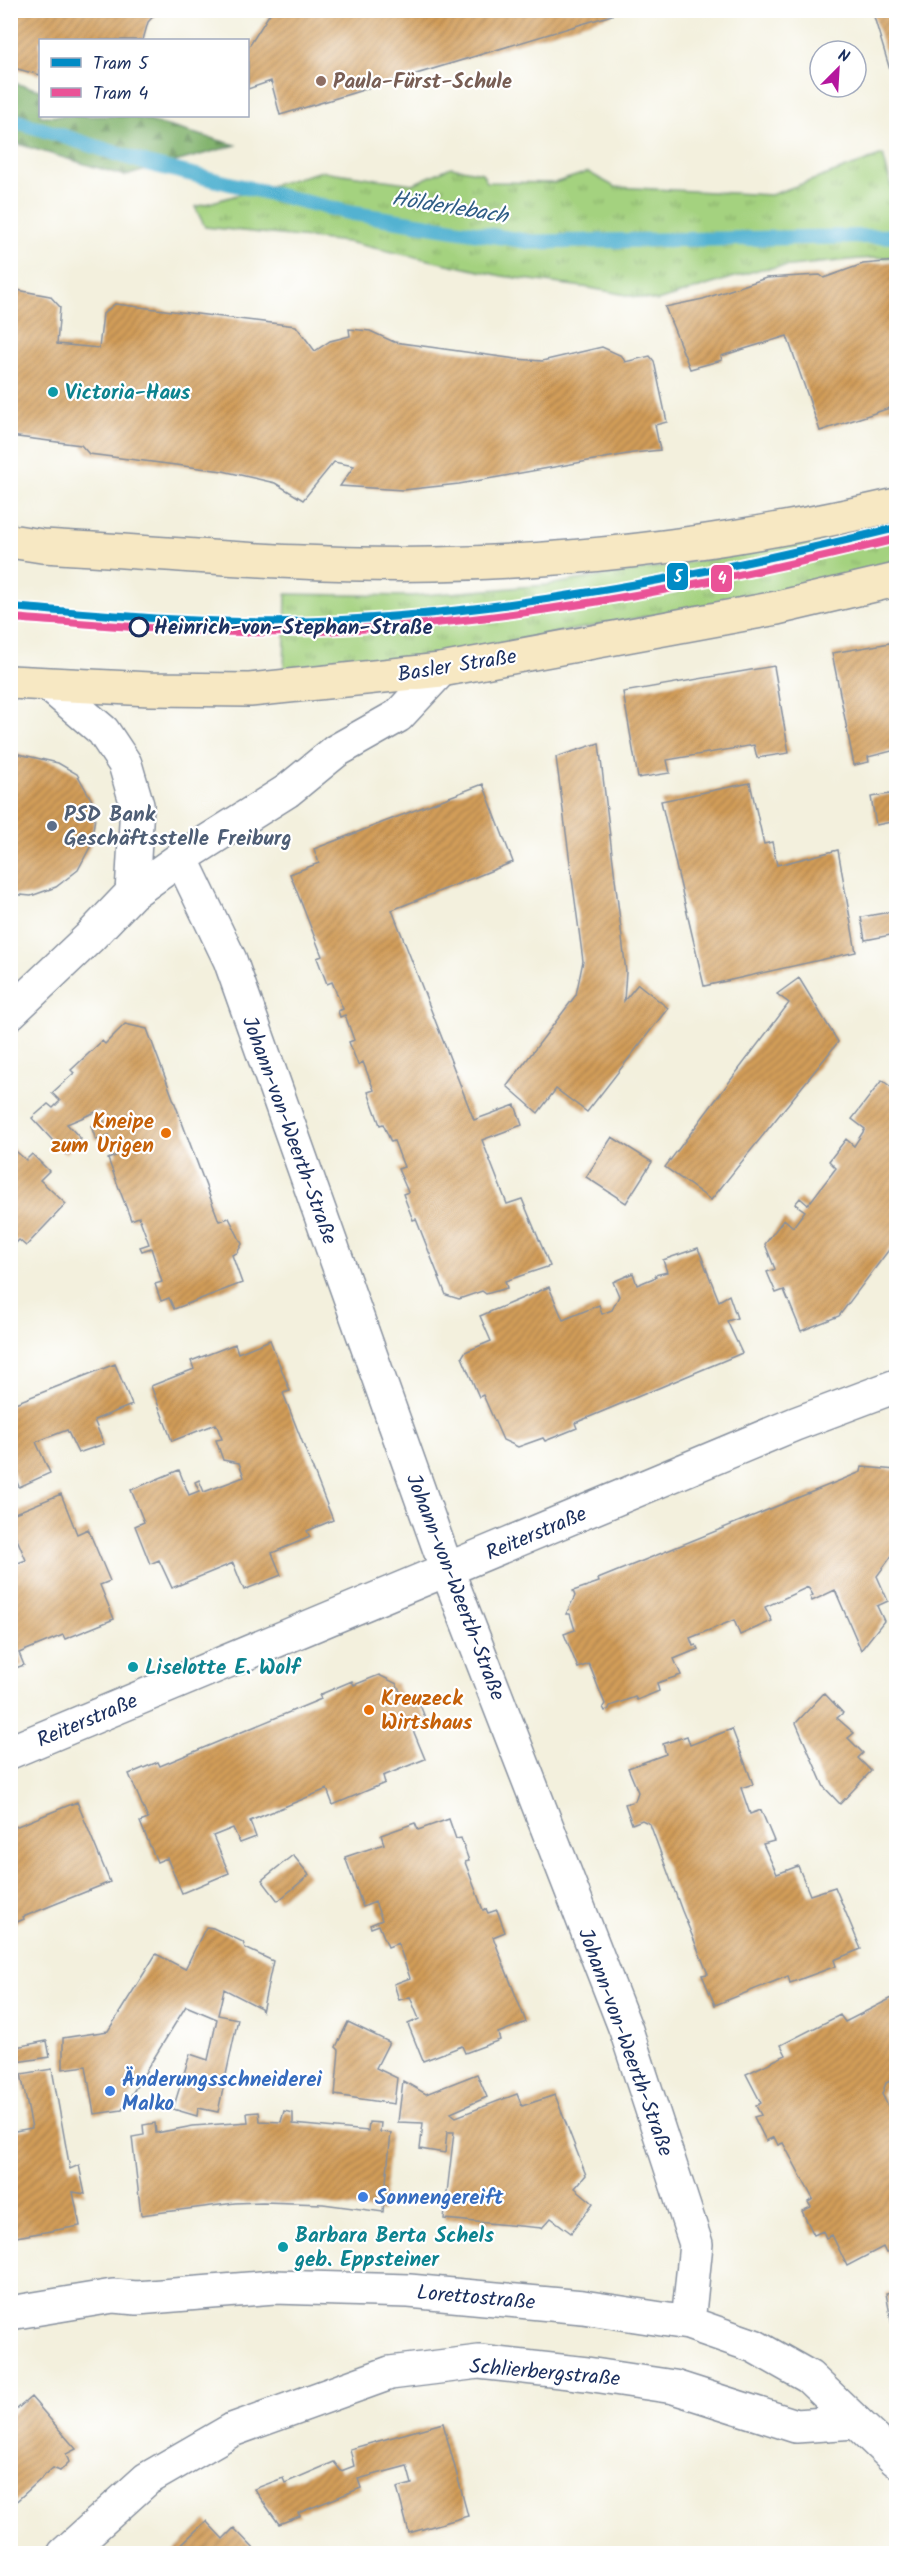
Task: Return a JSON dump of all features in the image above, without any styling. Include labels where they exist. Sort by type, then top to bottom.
[{"type":"main road","points":[[10,541],[42,546],[340,563],[433,564],[548,560],[725,540],[897,505]]},
{"type":"main road","name":"Basler Straße","points":[[10,682],[250,690],[441,670],[777,608],[897,580]]},
{"type":"street","points":[[10,1013],[89,939],[132,893],[181,858],[287,791],[336,751],[398,716],[441,670]]},
{"type":"street","points":[[49,685],[103,730],[125,764],[137,805],[132,893]]},
{"type":"street","name":"Johann-von-Weerth-Straße","points":[[181,858],[230,960],[447,1570],[626,2030],[696,2244],[688,2323]]},
{"type":"street","name":"Reiterstraße","points":[[10,1752],[795,1424],[897,1386]]},
{"type":"street","name":"Lorettostraße","points":[[10,2313],[113,2296],[137,2298],[274,2287],[408,2291],[583,2307],[688,2323],[754,2346],[809,2377],[897,2460]]},
{"type":"street","name":"Schlierbergstraße","points":[[64,2553],[147,2479],[232,2430],[390,2373],[479,2362],[674,2386],[796,2426],[855,2422]]},
{"type":"green space","points":[[10,82],[39,90],[39,117],[135,117],[236,145],[125,176],[11,142]]},
{"type":"green space","points":[[883,155],[896,198],[896,257],[761,269],[657,301],[590,288],[502,276],[347,242],[205,227],[195,207],[322,171],[413,184],[451,167],[482,173],[487,182],[554,183],[588,172],[615,187],[771,195]]},
{"type":"green space","points":[[896,516],[896,564],[790,590],[432,656],[284,672],[286,594],[412,596],[547,585],[715,558]]},
{"type":"building","points":[[10,10],[159,10],[148,22],[143,39],[39,39],[39,75],[10,67]]},
{"type":"building","name":"Paula-Fürst-Schule","points":[[272,10],[611,10],[612,15],[280,115],[271,81],[249,89],[249,46]]},
{"type":"building","points":[[872,10],[896,10],[896,90]]},
{"type":"building","points":[[896,261],[896,406],[820,431],[787,336],[721,356],[722,360],[690,369],[665,307],[703,299],[766,278],[820,275],[824,278],[863,264]]},
{"type":"building","points":[[10,282],[17,290],[50,296],[60,307],[57,344],[99,348],[103,314],[115,304],[296,326],[315,351],[330,341],[350,336],[349,329],[370,331],[394,342],[516,359],[542,361],[602,347],[622,356],[625,362],[650,356],[654,361],[667,422],[655,425],[660,450],[459,484],[403,490],[340,486],[354,466],[334,462],[303,500],[275,483],[223,471],[89,454],[81,445],[10,436]]},
{"type":"building","points":[[896,642],[896,750],[868,757],[869,762],[854,765],[832,653]]},
{"type":"building","points":[[774,666],[789,753],[757,758],[754,745],[667,760],[670,773],[638,778],[623,692]]},
{"type":"building","points":[[599,743],[626,972],[624,1001],[638,984],[668,1008],[587,1112],[556,1089],[538,1113],[507,1086],[576,995],[583,961],[556,757]]},
{"type":"building","name":"PSD Bank Geschäftsstelle Freiburg","points":[[10,752],[58,763],[77,774],[92,801],[95,818],[90,847],[78,870],[56,887],[31,896],[10,894]]},
{"type":"building","points":[[750,783],[764,844],[772,842],[777,865],[838,850],[856,952],[704,986],[661,801]]},
{"type":"building","points":[[483,784],[513,862],[392,910],[474,1120],[515,1105],[522,1125],[482,1140],[507,1204],[522,1199],[550,1266],[505,1281],[507,1288],[486,1294],[482,1291],[459,1299],[446,1295],[416,1219],[413,1220],[403,1194],[408,1192],[398,1169],[404,1167],[394,1141],[391,1142],[383,1124],[380,1125],[368,1092],[374,1090],[363,1062],[358,1065],[349,1042],[354,1040],[345,1015],[340,1017],[338,1011],[343,1009],[332,982],[327,984],[317,958],[322,956],[290,874],[319,863],[314,849]]},
{"type":"building","points":[[896,793],[896,821],[876,825],[871,797]]},
{"type":"building","points":[[896,911],[896,934],[865,940],[861,917]]},
{"type":"building","points":[[799,978],[838,1042],[711,1200],[665,1167],[789,1003],[777,994]]},
{"type":"building","points":[[125,1024],[147,1029],[219,1221],[229,1218],[242,1244],[237,1253],[232,1255],[242,1283],[174,1309],[169,1298],[161,1301],[155,1284],[162,1282],[151,1248],[142,1251],[140,1247],[149,1244],[139,1217],[131,1220],[108,1159],[117,1155],[109,1135],[96,1140],[91,1126],[104,1121],[98,1111],[67,1124],[81,1139],[65,1154],[32,1118],[48,1104],[53,1108],[60,1101],[52,1093],[74,1073],[71,1070],[102,1041],[105,1044]]},
{"type":"building","points":[[882,1080],[896,1091],[896,1247],[891,1247],[839,1316],[801,1331],[784,1290],[776,1293],[767,1272],[775,1269],[765,1244],[784,1219],[793,1227],[805,1211],[795,1204],[800,1198],[808,1205],[836,1168],[829,1161],[846,1139],[854,1146],[865,1129],[852,1119]]},
{"type":"building","points":[[612,1137],[652,1162],[626,1203],[586,1177]]},
{"type":"building","points":[[10,1146],[26,1160],[32,1154],[49,1171],[40,1180],[66,1204],[26,1246],[19,1240],[10,1249]]},
{"type":"building","points":[[698,1248],[719,1301],[729,1295],[737,1318],[727,1321],[742,1353],[575,1423],[577,1428],[545,1441],[543,1438],[518,1447],[503,1440],[483,1395],[479,1397],[462,1357],[465,1352],[491,1341],[480,1316],[549,1287],[563,1320],[599,1305],[602,1314],[612,1310],[619,1296],[613,1282],[633,1273],[637,1285],[656,1277],[655,1275],[667,1272],[663,1260]]},
{"type":"building","points":[[270,1340],[290,1391],[283,1393],[333,1520],[307,1531],[310,1537],[272,1553],[281,1575],[244,1590],[233,1563],[172,1588],[159,1560],[150,1564],[135,1526],[144,1522],[131,1490],[179,1470],[189,1495],[199,1491],[195,1482],[199,1480],[204,1492],[244,1477],[239,1463],[223,1460],[216,1440],[222,1439],[216,1424],[172,1441],[151,1386],[194,1369],[191,1361],[235,1344],[238,1353]]},
{"type":"building","points":[[115,1364],[132,1405],[94,1420],[104,1444],[78,1453],[67,1430],[36,1442],[50,1473],[19,1487],[10,1465],[10,1405]]},
{"type":"building","points":[[862,1467],[896,1470],[896,1550],[877,1576],[888,1601],[877,1606],[884,1621],[861,1650],[835,1590],[812,1601],[810,1597],[813,1595],[808,1587],[765,1607],[772,1621],[740,1635],[734,1620],[690,1638],[693,1646],[696,1645],[698,1649],[674,1659],[681,1675],[657,1683],[659,1691],[637,1700],[635,1697],[610,1706],[605,1711],[603,1707],[605,1704],[589,1664],[578,1668],[564,1634],[575,1630],[570,1614],[566,1614],[575,1596],[573,1591],[861,1472]]},
{"type":"building","points":[[61,1494],[77,1534],[88,1529],[110,1581],[100,1585],[114,1619],[65,1639],[63,1635],[19,1653],[24,1665],[10,1670],[10,1566],[26,1560],[10,1523],[10,1515]]},
{"type":"building","points":[[379,1675],[397,1684],[403,1700],[416,1695],[428,1725],[413,1730],[425,1759],[383,1776],[385,1783],[333,1805],[327,1789],[250,1821],[256,1837],[240,1843],[233,1828],[213,1836],[229,1873],[182,1893],[167,1858],[157,1862],[140,1822],[148,1819],[129,1774],[158,1762],[160,1766],[321,1699],[319,1695],[352,1681],[354,1685]]},
{"type":"building","points":[[824,1693],[843,1713],[837,1718],[854,1733],[848,1738],[863,1753],[858,1758],[871,1771],[840,1804],[824,1787],[796,1723]]},
{"type":"building","points":[[732,1729],[753,1784],[741,1788],[750,1814],[761,1810],[774,1841],[763,1844],[777,1874],[798,1866],[810,1895],[835,1887],[861,1949],[834,1960],[836,1966],[790,1983],[788,1976],[715,2005],[702,1975],[708,1974],[650,1824],[642,1820],[632,1824],[625,1804],[635,1801],[638,1792],[628,1768],[666,1754],[663,1744],[687,1736],[690,1745]]},
{"type":"building","points":[[77,1802],[110,1882],[23,1917],[24,1919],[10,1925],[10,1829]]},
{"type":"building","points":[[449,1819],[456,1839],[461,1838],[469,1861],[465,1862],[483,1910],[486,1909],[488,1913],[497,1910],[505,1932],[493,1937],[526,2022],[498,2033],[500,2040],[465,2053],[462,2046],[423,2061],[408,2024],[419,2019],[410,1997],[399,2000],[394,1984],[410,1978],[398,1943],[388,1947],[379,1925],[371,1928],[370,1925],[382,1920],[375,1902],[363,1907],[345,1857],[384,1844],[381,1835],[415,1823],[418,1830]]},
{"type":"building","points":[[293,1855],[309,1875],[278,1901],[262,1880]]},
{"type":"building","points":[[206,1927],[243,1942],[245,1948],[273,1961],[262,2012],[261,2008],[224,1989],[218,2015],[238,2019],[218,2112],[198,2108],[197,2116],[173,2109],[190,2054],[208,2060],[217,2019],[186,2006],[122,2110],[94,2114],[86,2066],[63,2069],[63,2038],[108,2031],[156,1954],[185,1969]]},
{"type":"building","points":[[896,1996],[896,2078],[886,2083],[882,2094],[896,2122],[896,2248],[886,2253],[883,2247],[847,2266],[832,2235],[826,2238],[823,2231],[814,2235],[802,2211],[811,2207],[808,2202],[813,2199],[783,2143],[778,2145],[774,2137],[766,2141],[754,2117],[761,2115],[756,2106],[761,2103],[746,2074],[786,2055],[781,2045],[840,2015],[845,2022]]},
{"type":"building","points":[[348,2022],[389,2042],[376,2068],[397,2078],[394,2104],[335,2095],[339,2050],[336,2047]]},
{"type":"building","points":[[47,2041],[50,2057],[10,2063],[10,2048]]},
{"type":"building","points":[[52,2069],[70,2169],[79,2165],[85,2194],[73,2192],[80,2226],[10,2238],[10,2132],[32,2128],[21,2074]]},
{"type":"building","points":[[477,2074],[487,2097],[451,2113],[456,2117],[517,2094],[522,2106],[555,2095],[586,2175],[575,2188],[593,2203],[571,2233],[551,2218],[542,2228],[444,2219],[454,2132],[447,2132],[445,2153],[420,2149],[423,2123],[398,2122],[403,2081],[426,2094]]},
{"type":"building","points":[[284,2111],[293,2113],[293,2124],[368,2131],[369,2122],[381,2123],[380,2132],[391,2133],[383,2212],[323,2204],[263,2202],[235,2203],[141,2215],[132,2137],[144,2135],[143,2125],[155,2123],[156,2133],[193,2126],[248,2122],[247,2113],[259,2112],[260,2121],[281,2122]]},
{"type":"building","points":[[896,2291],[896,2336],[894,2336],[886,2293]]},
{"type":"building","points":[[31,2397],[76,2449],[66,2454],[69,2462],[60,2471],[53,2468],[10,2507],[10,2415]]},
{"type":"building","points":[[443,2423],[468,2516],[409,2533],[397,2488],[412,2484],[407,2466],[358,2479],[361,2488],[298,2513],[300,2516],[279,2524],[254,2489],[283,2478],[285,2483],[334,2462],[341,2471],[354,2466],[350,2449]]},
{"type":"building","points":[[206,2521],[223,2539],[234,2528],[258,2553],[172,2553]]},
{"type":"waterway","name":"Hölderlebach","points":[[10,119],[149,164],[351,213],[532,242],[896,236]]},
{"type":"tram line","name":"5","points":[[10,607],[218,621],[287,622],[363,619],[440,612],[594,592],[747,562],[896,528]]},
{"type":"tram line","name":"4","points":[[10,618],[218,632],[363,629],[440,623],[594,602],[671,588],[822,557],[896,539]]},
{"type":"place","name":"Paula-Fürst-Schule","points":[[321,81]]},
{"type":"place","name":"Victoria-Haus","points":[[53,392]]},
{"type":"place","name":"Heinrich-von-Stephan-Straße","points":[[139,627]]},
{"type":"place","name":"PSD Bank Geschäftsstelle Freiburg","points":[[52,826]]},
{"type":"place","name":"Kneipe zum Urigen","points":[[166,1133]]},
{"type":"place","name":"Liselotte E. Wolf","points":[[133,1667]]},
{"type":"place","name":"Kreuzeck Wirtshaus","points":[[369,1710]]},
{"type":"place","name":"Änderungsschneiderei Malko","points":[[110,2091]]},
{"type":"place","name":"Sonnengereift","points":[[363,2197]]},
{"type":"place","name":"Barbara Berta Schels geb. Eppsteiner","points":[[283,2247]]}]
